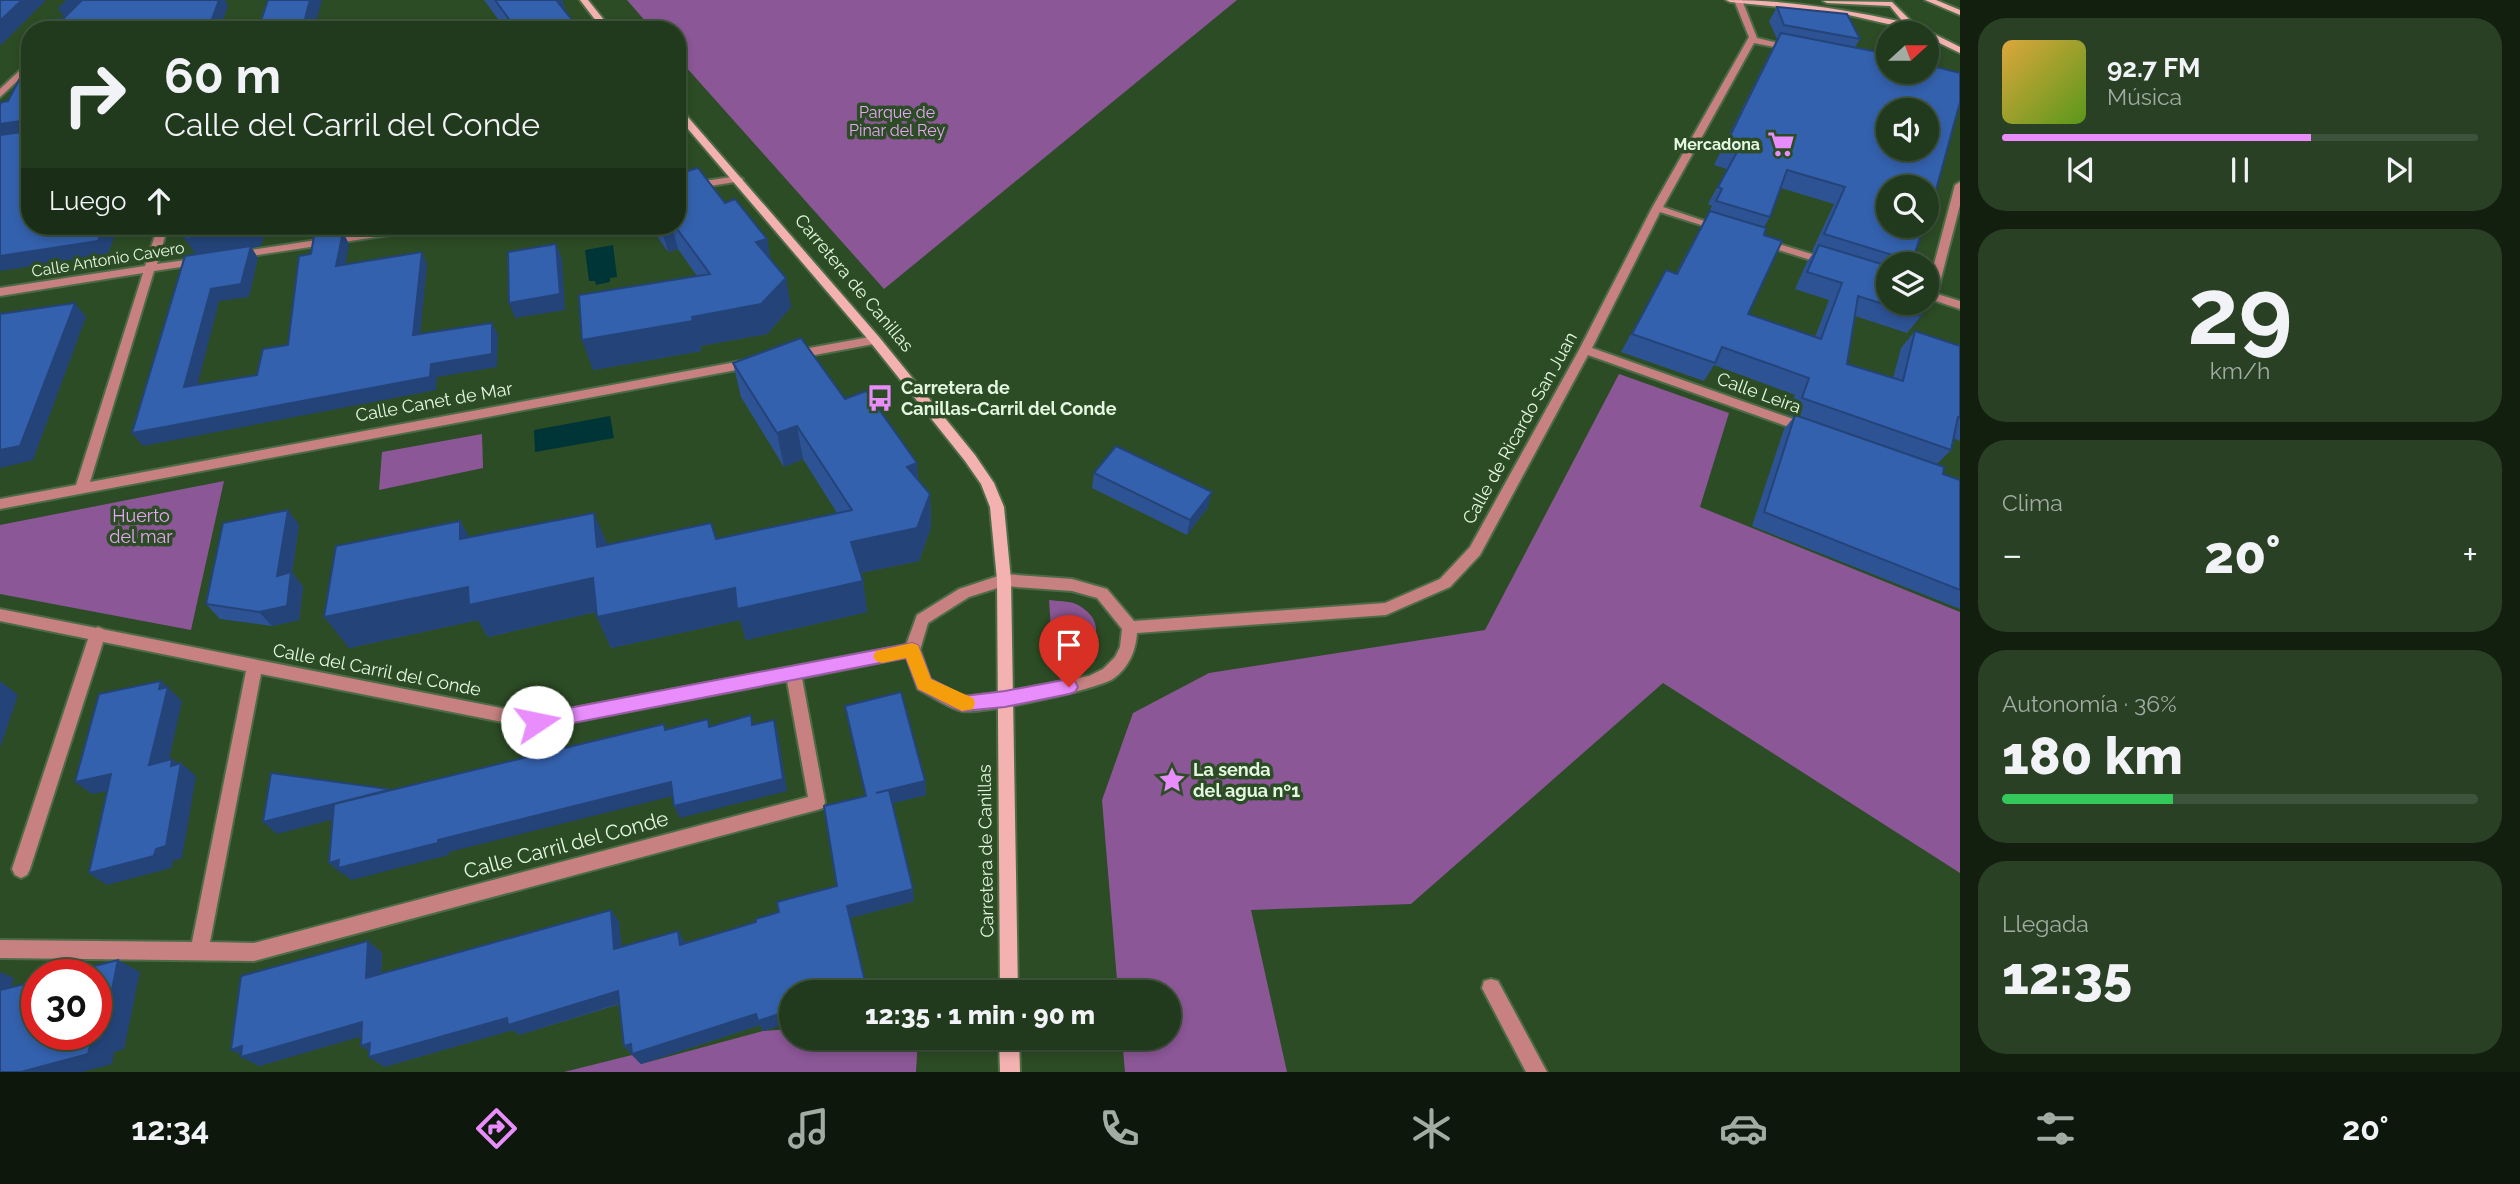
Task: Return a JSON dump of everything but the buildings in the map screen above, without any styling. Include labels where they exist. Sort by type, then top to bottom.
[{"type":"street","points":[[584,0],[601,21]]},
{"type":"street","points":[[1730,0],[1840,11],[1887,21]]},
{"type":"street","points":[[1738,0],[1753,37],[1751,40],[1806,50]]},
{"type":"street","points":[[1805,0],[1893,2],[1907,21]]},
{"type":"street","points":[[1929,0],[1960,13]]},
{"type":"street","name":"Calle de Ricardo San Juan","points":[[1130,627],[1386,609],[1445,583],[1475,551],[1585,350],[1657,208],[1751,40]]},
{"type":"street","points":[[1939,40],[1960,50]]},
{"type":"street","points":[[0,94],[21,73]]},
{"type":"street","name":"Carretera de Canillas","points":[[686,120],[875,340],[987,483],[998,507],[1004,580],[1009,980]]},
{"type":"street","points":[[686,187],[738,179]]},
{"type":"street","points":[[1939,260],[1960,185]]},
{"type":"street","points":[[1657,208],[1733,232]]},
{"type":"street","points":[[82,487],[160,235]]},
{"type":"street","points":[[229,256],[369,235]]},
{"type":"street","points":[[1746,236],[1837,265]]},
{"type":"street","name":"Calle Antonio Cavero","points":[[0,292],[216,258]]},
{"type":"street","points":[[1939,298],[1960,305]]},
{"type":"street","name":"Calle Canet de Mar","points":[[0,504],[875,340]]},
{"type":"street","name":"Calle Leira","points":[[1585,350],[1818,433]]},
{"type":"street","points":[[1004,580],[1072,585],[1102,593],[1130,627],[1130,647],[1120,666],[1102,678],[1005,699],[962,704],[924,684],[912,650],[922,619],[964,593],[1004,580]]},
{"type":"street","name":"Calle del Carril del Conde","points":[[0,615],[537,722],[912,650]]},
{"type":"street","points":[[21,869],[98,633]]},
{"type":"street","points":[[199,951],[255,666]]},
{"type":"street","name":"Calle Carril del Conde","points":[[0,949],[254,952],[817,802],[793,673]]},
{"type":"street","points":[[1491,988],[1537,1072]]},
{"type":"street","points":[[1009,1050],[1010,1072]]},
{"type":"green space","name":"Parque de Pinar del Rey","points":[[627,0],[1237,0],[884,289],[686,67],[686,21],[645,21]]},
{"type":"green space","points":[[1619,374],[1729,413],[1700,507],[1960,612],[1960,873],[1663,683],[1411,904],[1251,910],[1287,1072],[1125,1072],[1123,1050],[1181,1050],[1181,980],[1117,980],[1102,800],[1133,713],[1209,673],[1485,630]]},
{"type":"green space","points":[[482,434],[483,468],[379,490],[382,452]]},
{"type":"green space","name":"Huerto del mar","points":[[224,481],[191,630],[0,594],[0,525]]},
{"type":"green space","points":[[1049,600],[1076,604],[1088,612],[1094,622],[1096,632],[1093,641],[1078,655],[1053,659]]},
{"type":"green space","points":[[779,1030],[779,1050],[917,1050],[916,1072],[564,1072],[632,1055],[641,1064],[763,1031]]},
{"type":"water","points":[[613,245],[617,277],[610,278],[610,282],[596,285],[595,281],[589,281],[585,250]]},
{"type":"water","points":[[610,416],[614,438],[535,452],[534,430]]},
{"type":"slow traffic","points":[[882,656],[912,650],[924,684],[962,704],[966,703]]},
{"type":"place","name":"Mercadona","points":[[1781,144]]},
{"type":"place","name":"Carretera de Canillas-Carril del Conde","points":[[880,398]]},
{"type":"place","name":"La senda del agua nº1","points":[[1172,780]]},
{"type":"route","points":[[537,722],[912,650],[924,684],[962,704],[1069,687]]}]
